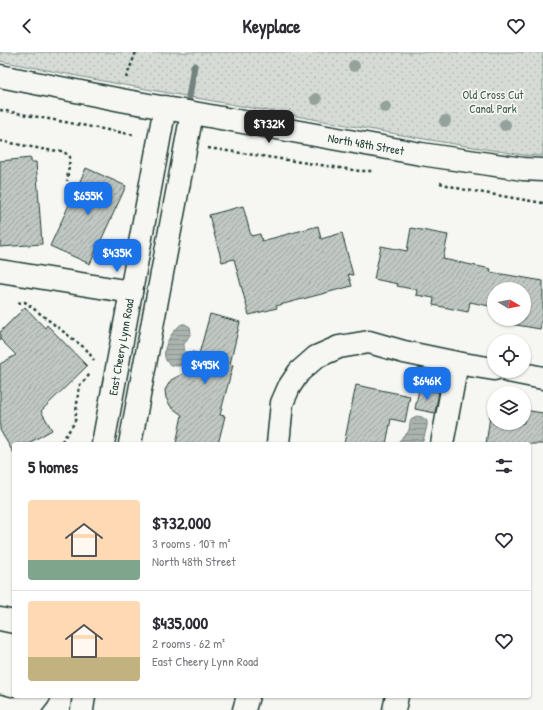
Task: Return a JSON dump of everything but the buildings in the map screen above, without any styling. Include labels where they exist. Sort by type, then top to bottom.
[{"type":"street","name":"North 48th Street","points":[[0,76],[165,108],[421,154],[524,169],[543,170]]},
{"type":"street","name":"East Cheery Lynn Road","points":[[103,442],[165,108]]},
{"type":"street","points":[[130,442],[192,113]]},
{"type":"street","points":[[1,272],[131,292]]},
{"type":"street","points":[[278,442],[282,403],[289,387],[299,372],[316,357],[339,346],[369,342],[404,352],[487,368]]},
{"type":"street","points":[[442,442],[457,363]]},
{"type":"street","points":[[531,376],[543,378]]},
{"type":"street","points":[[0,619],[12,622]]},
{"type":"street","points":[[0,706],[11,710],[32,705],[37,698]]},
{"type":"street","points":[[82,710],[84,698]]},
{"type":"street","points":[[244,710],[247,698]]},
{"type":"street","points":[[394,710],[397,698]]},
{"type":"path","points":[[0,110],[137,135]]},
{"type":"path","points":[[0,141],[47,150],[63,151],[70,157],[67,181]]},
{"type":"path","points":[[186,144],[360,171],[376,171]]},
{"type":"path","points":[[439,182],[461,189],[543,203]]},
{"type":"path","points":[[18,303],[25,302],[80,344],[86,349],[95,362]]},
{"type":"path","points":[[60,442],[75,422],[79,386],[94,369]]},
{"type":"green space","name":"Old Cross Cut Canal Park","points":[[0,52],[543,52],[543,156],[523,155],[424,139],[124,85],[0,61]]},
{"type":"shaded area","points":[[182,324],[190,327],[191,333],[184,344],[186,356],[185,361],[180,366],[174,366],[168,363],[165,358],[165,347],[174,331]]},
{"type":"shaded area","points":[[417,416],[422,417],[427,421],[423,441],[399,442],[408,432],[410,421]]},
{"type":"waterway","points":[[187,110],[194,66]]}]
